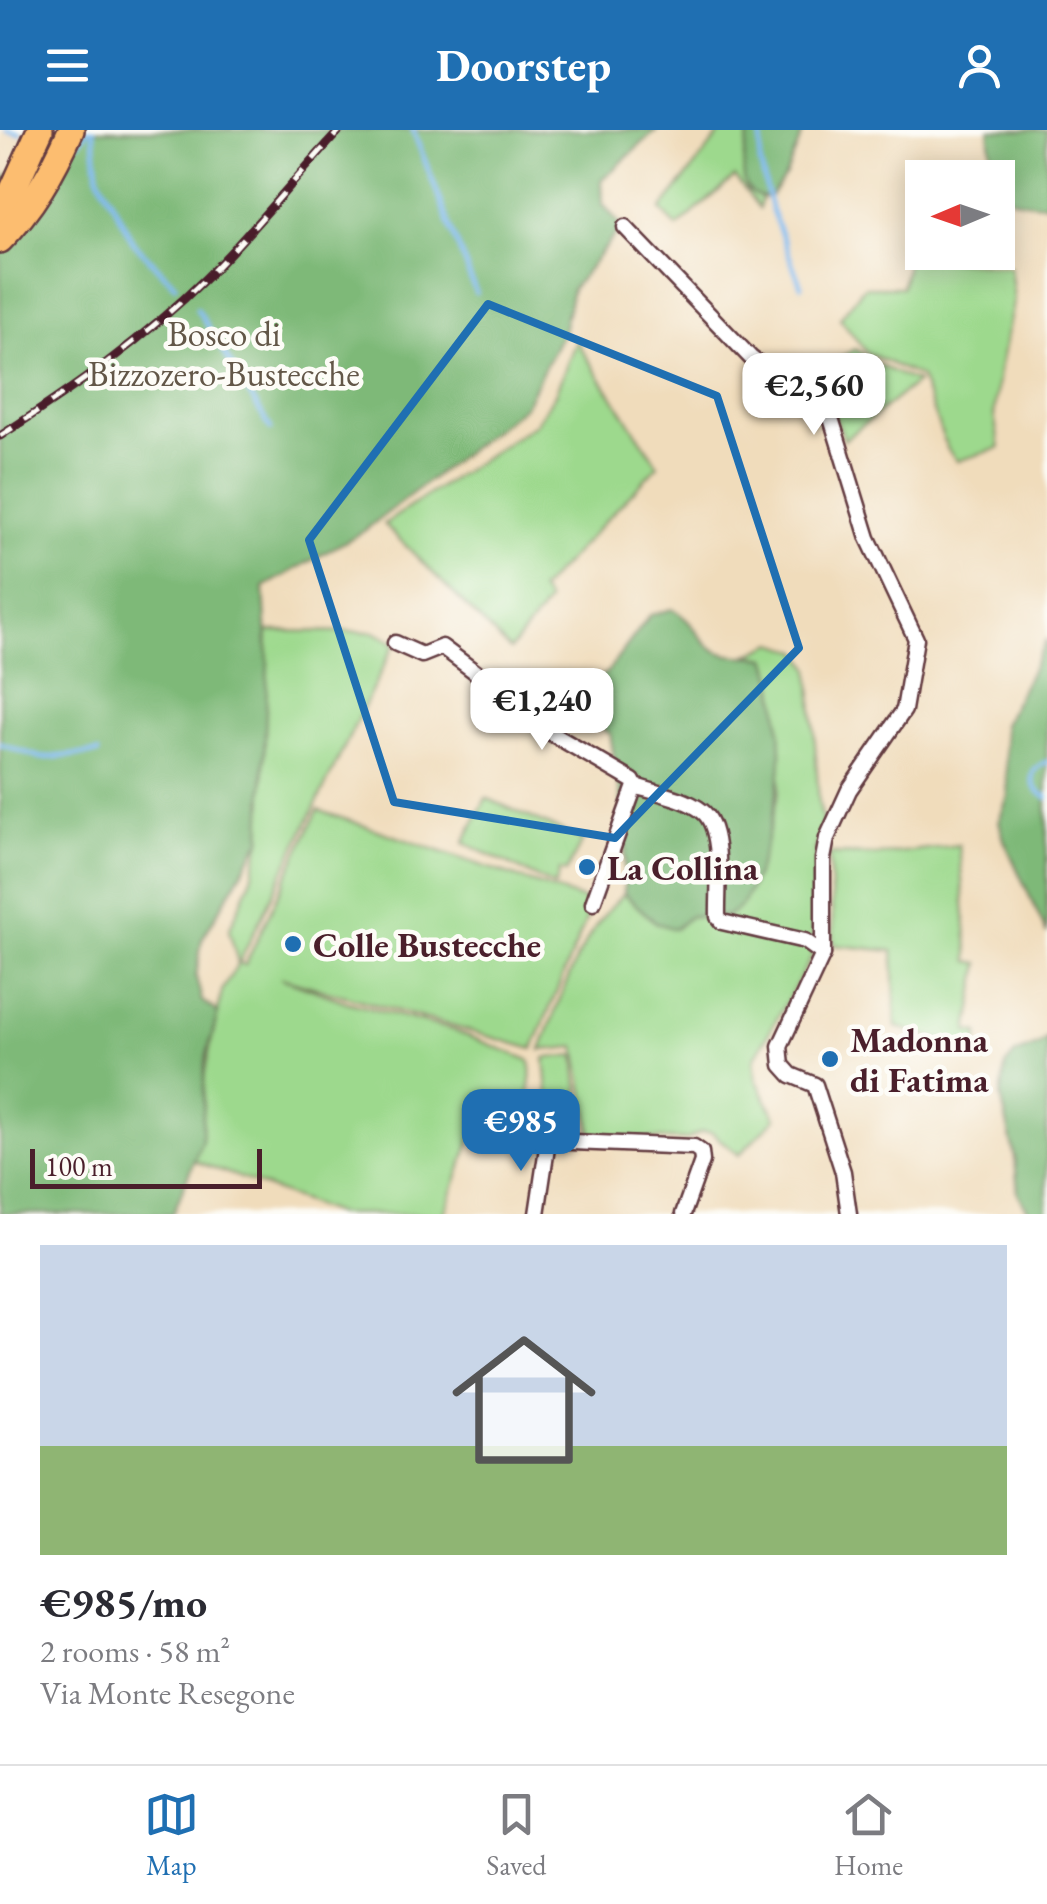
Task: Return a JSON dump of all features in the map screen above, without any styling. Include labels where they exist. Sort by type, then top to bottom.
[{"type":"highway","points":[[6,227],[15,188],[40,130]]},
{"type":"highway","points":[[6,227],[57,162],[71,130]]},
{"type":"street","points":[[625,226],[750,358],[831,418],[868,538],[916,639],[904,710],[848,790],[827,838],[823,859],[823,954],[780,1046],[782,1064],[792,1075],[815,1085],[842,1172],[850,1214]]},
{"type":"street","points":[[395,643],[422,656],[442,648],[486,680],[532,722],[629,777],[635,786],[692,804],[706,813],[716,837],[718,917],[722,922],[806,941],[823,954]]},
{"type":"street","points":[[593,903],[635,786]]},
{"type":"street","points":[[537,1214],[548,1141],[694,1147],[701,1152],[702,1161],[683,1214]]},
{"type":"highlighted area","points":[[488,304],[717,396],[799,648],[615,838],[394,802],[309,540]]},
{"type":"green space","name":"Bosco di Bizzozero-Bustecche","points":[[66,130],[657,130],[602,180],[603,204],[622,227],[572,289],[563,331],[525,406],[364,531],[264,587],[268,661],[261,840],[202,939],[196,977],[202,1001],[218,1012],[205,1062],[202,1140],[173,1214],[0,1214],[0,179],[43,160]]},
{"type":"green space","points":[[723,130],[773,130],[771,165],[759,208],[735,177],[677,227],[661,210]]},
{"type":"green space","points":[[750,130],[804,130],[786,175],[770,197],[758,196],[745,183]]},
{"type":"green space","points":[[989,130],[1047,130],[1047,204],[1015,199],[1015,160],[992,160]]},
{"type":"green space","points":[[906,270],[1010,270],[1014,299],[994,416],[1000,448],[957,461],[948,450],[920,377],[867,353],[840,318],[864,287],[902,287]]},
{"type":"green space","points":[[576,341],[658,465],[540,590],[548,602],[510,650],[384,524],[535,424],[555,394]]},
{"type":"green space","points":[[855,349],[878,365],[917,382],[844,440],[836,420],[802,381]]},
{"type":"green space","points":[[672,609],[718,651],[767,658],[776,693],[781,757],[766,844],[740,907],[725,916],[690,916],[675,929],[656,923],[624,894],[626,829],[610,734],[586,716],[564,707],[608,671],[650,615]]},
{"type":"green space","points":[[268,631],[374,632],[395,643],[239,963],[245,965],[318,810],[593,903],[533,1049],[281,978],[347,1002],[453,1030],[529,1060],[526,1122],[532,1148],[505,1136],[472,1137],[444,1214],[338,1214],[192,1160],[222,991],[238,963],[229,930],[252,877],[261,840]]},
{"type":"green space","points":[[1047,639],[1047,934],[999,821],[1008,796],[1003,725]]},
{"type":"green space","points":[[774,643],[799,651],[810,668],[823,822],[816,847],[812,957],[754,1059],[756,1079],[776,1118],[739,1155],[711,1132],[701,1132],[686,1140],[592,1136],[576,1047],[541,1050],[556,1008],[583,947],[624,894],[656,923],[743,903],[759,865],[779,791],[781,753],[774,676],[767,658],[749,654]]},
{"type":"green space","points":[[486,798],[583,840],[566,872],[560,870],[555,886],[464,843]]},
{"type":"green space","points":[[959,845],[969,961],[980,963],[968,1031],[979,1033],[976,1050],[896,1027],[893,951],[834,945],[829,854],[879,855]]},
{"type":"green space","points":[[1047,1037],[1047,1214],[1030,1214],[1018,1193],[1015,1158],[1001,1097],[1005,1066],[1015,1054]]},
{"type":"green space","points":[[575,1055],[582,1123],[551,1126],[545,1058]]},
{"type":"waterway","points":[[6,130],[20,133]]},
{"type":"waterway","points":[[79,142],[89,130]]},
{"type":"waterway","points":[[93,130],[98,175],[133,242],[175,285]]},
{"type":"waterway","points":[[413,130],[476,293]]},
{"type":"waterway","points":[[762,130],[760,162],[771,208],[801,286]]},
{"type":"waterway","points":[[197,309],[271,429]]},
{"type":"waterway","points":[[0,744],[42,758],[98,753]]},
{"type":"waterway","points":[[1047,762],[1036,769],[1032,779],[1036,789],[1047,797]]},
{"type":"railway","points":[[0,436],[158,322],[206,278],[340,130]]},
{"type":"place","name":"La Collina","points":[[587,867]]},
{"type":"place","name":"Colle Bustecche","points":[[293,944]]},
{"type":"place","name":"Madonna di Fatima","points":[[830,1059]]}]
